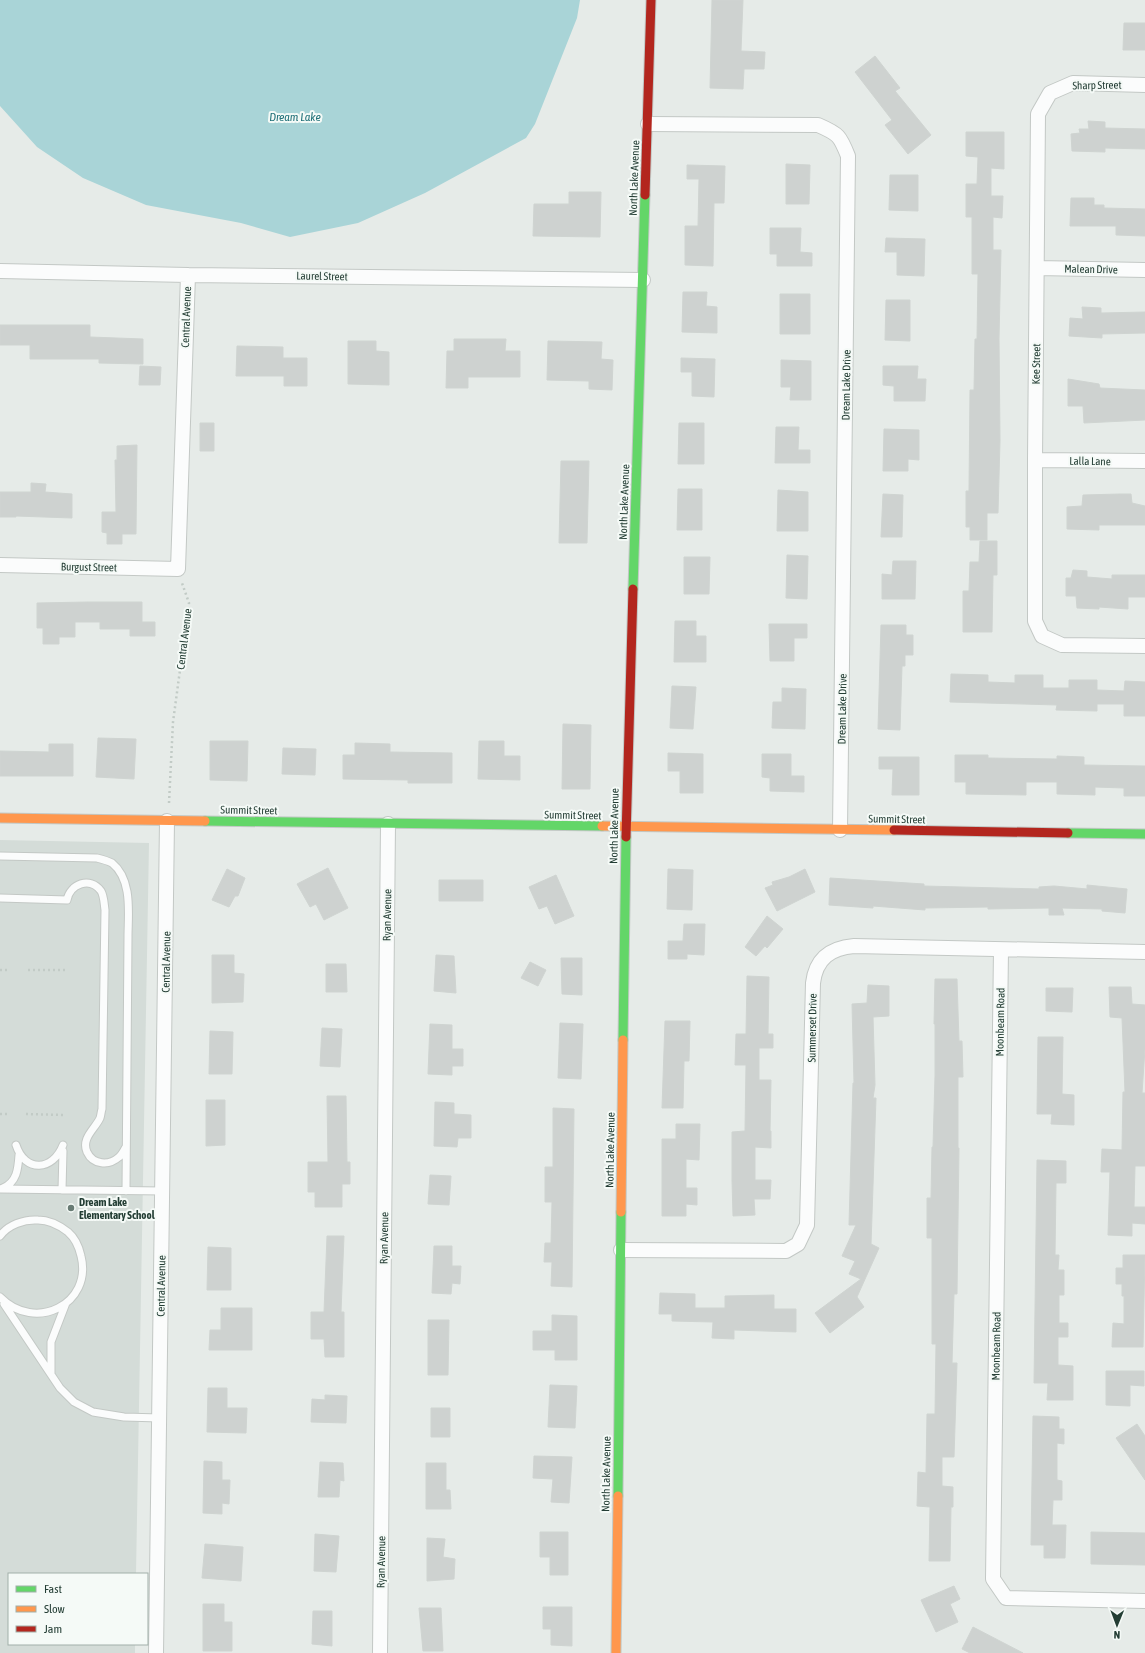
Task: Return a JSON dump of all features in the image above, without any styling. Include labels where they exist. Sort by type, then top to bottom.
[{"type":"street","name":"North Lake Avenue","points":[[616,1653],[626,827],[651,0]]},
{"type":"street","name":"Sharp Street","points":[[1050,92],[1073,84],[1145,84]]},
{"type":"street","name":"Kee Street","points":[[1050,92],[1038,114],[1035,621],[1042,636],[1062,645],[1145,646]]},
{"type":"street","name":"Dream Lake Drive","points":[[648,124],[818,125],[832,131],[841,138],[848,156],[840,830]]},
{"type":"street","name":"Malean Drive","points":[[1037,268],[1145,270]]},
{"type":"street","name":"Laurel Street","points":[[0,271],[188,275],[643,280]]},
{"type":"street","name":"Central Avenue","points":[[178,569],[188,275]]},
{"type":"street","name":"Lalla Lane","points":[[1035,460],[1145,461]]},
{"type":"street","name":"Burgust Street","points":[[0,565],[178,569]]},
{"type":"street","name":"Summit Street","points":[[0,818],[1145,834]]},
{"type":"street","name":"Central Avenue","points":[[156,1653],[168,821]]},
{"type":"street","name":"Ryan Avenue","points":[[380,1653],[388,824]]},
{"type":"street","name":"Summerset Drive","points":[[621,1250],[786,1251],[798,1244],[807,1225],[812,993],[814,975],[822,960],[835,949],[854,946],[1145,952]]},
{"type":"street","name":"Moonbeam Road","points":[[1001,950],[993,1579],[1006,1598],[1145,1601]]},
{"type":"lane","points":[[0,856],[97,858],[111,863],[124,880],[128,900],[126,1191]]},
{"type":"lane","points":[[0,898],[67,900],[68,892],[73,887],[88,883],[95,885],[101,892],[104,900],[102,1109],[100,1117],[90,1132],[86,1146],[88,1153],[94,1160],[101,1163],[112,1162],[120,1156],[126,1147]]},
{"type":"lane","points":[[16,1145],[20,1155],[27,1162],[39,1165],[50,1162],[59,1156],[63,1145],[62,1190]]},
{"type":"lane","points":[[1,1189],[11,1185],[17,1173],[20,1155]]},
{"type":"lane","points":[[1,1189],[163,1191]]},
{"type":"lane","points":[[0,1236],[16,1224],[31,1219],[46,1220],[60,1226],[72,1236],[80,1248],[83,1263],[82,1278],[76,1292],[66,1303],[53,1310],[38,1314],[22,1312],[0,1298]]},
{"type":"lane","points":[[0,1298],[60,1388],[74,1402],[94,1412],[124,1417],[160,1418]]},
{"type":"lane","points":[[51,1373],[51,1342],[66,1303]]},
{"type":"path","name":"Central Avenue","points":[[168,821],[173,722],[189,603],[178,569]]},
{"type":"path","points":[[0,970],[10,970]]},
{"type":"path","points":[[28,970],[66,970]]},
{"type":"path","points":[[0,1114],[7,1114]]},
{"type":"path","points":[[26,1114],[64,1115]]},
{"type":"shaded area","name":"Dream Lake Elementary School","points":[[0,840],[149,843],[136,1573],[8,1573],[8,1645],[135,1645],[135,1653],[0,1653]]},
{"type":"water","name":"Dream Lake","points":[[0,0],[580,0],[577,18],[535,124],[526,138],[425,193],[358,223],[290,237],[241,223],[146,205],[83,178],[37,147],[0,106]]},
{"type":"building","points":[[712,0],[743,0],[741,51],[765,52],[764,69],[744,69],[743,89],[710,88]]},
{"type":"building","points":[[1124,23],[1145,23],[1145,50],[1123,50]]},
{"type":"building","points":[[875,56],[900,88],[895,91],[931,135],[908,154],[885,125],[892,120],[855,72]]},
{"type":"building","points":[[1088,121],[1105,122],[1105,128],[1145,129],[1145,149],[1105,148],[1105,152],[1072,151],[1071,134],[1080,133],[1079,129],[1089,129]]},
{"type":"building","points":[[966,132],[1004,132],[1004,169],[991,168],[991,196],[1003,196],[1002,218],[993,217],[993,250],[1001,250],[998,513],[987,513],[987,540],[970,540],[970,527],[966,527],[966,491],[969,491],[970,390],[974,390],[975,339],[977,339],[978,274],[972,274],[972,217],[966,217],[966,184],[977,184],[978,157],[966,156]]},
{"type":"building","points":[[786,164],[810,165],[809,204],[786,204]]},
{"type":"building","points":[[687,165],[725,166],[724,203],[714,203],[713,266],[685,265],[685,226],[698,226],[699,179],[687,179]]},
{"type":"building","points":[[890,175],[918,175],[918,211],[889,210]]},
{"type":"building","points":[[569,192],[601,192],[600,237],[533,236],[534,204],[569,204]]},
{"type":"building","points":[[1071,198],[1094,198],[1094,205],[1104,205],[1104,208],[1145,209],[1145,236],[1116,235],[1116,226],[1070,226]]},
{"type":"building","points":[[770,228],[801,228],[800,252],[812,253],[812,266],[777,266],[777,254],[770,254]]},
{"type":"building","points":[[886,238],[925,239],[924,276],[897,275],[897,252],[885,252]]},
{"type":"building","points":[[683,292],[707,292],[706,306],[717,307],[717,333],[682,332]]},
{"type":"building","points":[[780,294],[810,294],[810,334],[780,334]]},
{"type":"building","points":[[886,300],[910,300],[910,341],[885,340]]},
{"type":"building","points":[[1082,307],[1101,308],[1101,313],[1145,312],[1145,333],[1102,334],[1102,338],[1069,336],[1070,318],[1083,319]]},
{"type":"building","points":[[0,325],[90,325],[90,337],[143,339],[143,364],[99,363],[99,359],[30,359],[30,345],[0,345]]},
{"type":"building","points":[[454,339],[506,339],[505,351],[520,351],[520,377],[468,377],[468,388],[446,388],[447,351],[454,351]]},
{"type":"building","points":[[348,341],[376,341],[376,351],[389,352],[389,385],[348,384]]},
{"type":"building","points":[[548,341],[602,342],[601,359],[613,360],[612,390],[589,389],[589,381],[547,380]]},
{"type":"building","points":[[237,346],[283,347],[283,358],[307,358],[307,386],[284,386],[284,376],[236,376]]},
{"type":"building","points":[[681,358],[715,359],[714,397],[692,396],[692,372],[681,372]]},
{"type":"building","points":[[781,360],[811,361],[811,400],[790,400],[791,387],[781,387]]},
{"type":"building","points":[[140,366],[161,367],[160,385],[139,385]]},
{"type":"building","points":[[883,366],[918,366],[917,379],[926,379],[925,401],[894,401],[894,386],[883,385]]},
{"type":"building","points":[[1068,379],[1099,384],[1100,388],[1145,390],[1145,420],[1084,423],[1083,406],[1068,406]]},
{"type":"building","points":[[200,423],[214,423],[214,451],[200,451]]},
{"type":"building","points":[[679,423],[704,423],[704,464],[678,464]]},
{"type":"building","points":[[776,427],[799,427],[798,450],[810,450],[810,463],[775,463]]},
{"type":"building","points":[[884,429],[919,430],[919,460],[908,459],[908,471],[883,471]]},
{"type":"building","points":[[137,445],[136,534],[122,534],[122,544],[107,544],[107,533],[102,532],[102,512],[116,512],[115,460],[117,460],[117,446]]},
{"type":"building","points":[[561,461],[589,461],[587,543],[559,543]]},
{"type":"building","points":[[31,483],[46,484],[45,492],[72,494],[72,518],[16,516],[0,517],[0,492],[31,492]]},
{"type":"building","points":[[678,489],[702,489],[702,530],[677,530]]},
{"type":"building","points":[[778,490],[808,492],[808,531],[777,531]]},
{"type":"building","points":[[883,494],[903,495],[902,537],[881,537]]},
{"type":"building","points":[[1131,494],[1132,503],[1145,506],[1145,525],[1099,525],[1099,530],[1067,529],[1067,507],[1082,506],[1083,495]]},
{"type":"building","points":[[980,541],[997,541],[997,575],[993,575],[992,632],[963,632],[963,591],[969,591],[970,562],[979,562]]},
{"type":"building","points":[[787,555],[808,556],[807,599],[786,598]]},
{"type":"building","points":[[684,557],[710,557],[709,594],[684,594]]},
{"type":"building","points":[[893,561],[916,561],[915,599],[882,599],[882,574],[892,575]]},
{"type":"building","points":[[1073,570],[1087,571],[1087,577],[1112,579],[1112,575],[1145,575],[1145,597],[1128,597],[1128,609],[1099,607],[1099,609],[1077,608],[1076,596],[1066,596],[1066,578],[1071,578]]},
{"type":"building","points":[[142,602],[142,622],[155,622],[155,636],[130,636],[130,629],[100,629],[100,622],[75,622],[75,637],[59,637],[59,644],[43,644],[43,628],[37,628],[37,603]]},
{"type":"building","points":[[675,621],[696,621],[696,636],[706,636],[706,662],[674,662]]},
{"type":"building","points":[[769,624],[807,624],[807,638],[794,638],[794,661],[770,661]]},
{"type":"building","points":[[881,625],[906,625],[906,635],[913,635],[913,655],[905,655],[905,666],[902,666],[900,730],[878,729]]},
{"type":"building","points":[[951,674],[988,675],[988,682],[1015,683],[1015,675],[1043,675],[1043,688],[1069,688],[1069,680],[1097,680],[1097,690],[1124,691],[1125,681],[1145,682],[1145,716],[1124,716],[1124,704],[1097,704],[1097,711],[1056,710],[1057,705],[950,702]]},
{"type":"building","points":[[672,686],[696,687],[693,729],[670,728]]},
{"type":"building","points":[[782,688],[806,689],[805,729],[772,728],[773,702],[782,702]]},
{"type":"building","points":[[563,724],[591,725],[590,789],[562,789]]},
{"type":"building","points":[[98,738],[136,739],[134,779],[96,777]]},
{"type":"building","points":[[210,741],[248,741],[247,781],[210,780]]},
{"type":"building","points":[[479,741],[504,741],[504,756],[520,756],[520,780],[478,779]]},
{"type":"building","points":[[355,743],[390,744],[390,752],[452,753],[452,783],[408,783],[408,780],[343,779],[343,755],[355,755]]},
{"type":"building","points":[[49,744],[73,744],[73,776],[0,776],[0,751],[49,752]]},
{"type":"building","points":[[283,748],[316,749],[315,775],[282,774]]},
{"type":"building","points":[[668,753],[703,754],[703,793],[680,793],[680,771],[668,771]]},
{"type":"building","points":[[762,754],[791,754],[791,776],[804,776],[804,792],[770,791],[770,778],[762,777]]},
{"type":"building","points":[[955,755],[988,755],[988,758],[1057,759],[1057,756],[1084,757],[1084,765],[1145,766],[1145,796],[1124,796],[1124,788],[1095,787],[1095,795],[1057,794],[1057,782],[1026,782],[1026,795],[966,794],[966,782],[955,782]]},
{"type":"building","points":[[879,757],[919,757],[919,795],[892,795],[893,769],[879,769]]},
{"type":"building","points":[[328,868],[348,908],[324,920],[316,904],[310,907],[297,884]]},
{"type":"building","points":[[227,869],[245,878],[238,896],[235,896],[229,907],[212,900]]},
{"type":"building","points":[[668,869],[693,870],[692,910],[667,909]]},
{"type":"building","points":[[805,869],[815,892],[777,911],[765,888],[773,885],[772,882],[789,877]]},
{"type":"building","points":[[556,875],[574,916],[555,924],[547,906],[539,909],[529,887]]},
{"type":"building","points":[[830,878],[924,884],[924,886],[1039,889],[1039,887],[1054,886],[1087,889],[1087,885],[1127,889],[1125,913],[1102,911],[1102,909],[1062,908],[1064,915],[1049,915],[1049,908],[925,908],[925,910],[873,906],[873,908],[829,905]]},
{"type":"building","points":[[439,880],[483,880],[483,901],[439,901]]},
{"type":"building","points":[[767,916],[783,929],[767,948],[765,946],[756,956],[745,947]]},
{"type":"building","points":[[684,924],[705,924],[704,955],[687,954],[687,959],[668,959],[668,941],[683,941]]},
{"type":"building","points":[[212,955],[234,955],[234,973],[244,974],[243,1002],[212,1003]]},
{"type":"building","points":[[436,955],[454,956],[456,993],[434,991]]},
{"type":"building","points":[[561,958],[582,958],[582,995],[562,994]]},
{"type":"building","points":[[530,962],[546,970],[538,986],[521,978]]},
{"type":"building","points":[[326,964],[346,964],[347,992],[326,992]]},
{"type":"building","points":[[747,976],[769,977],[768,1034],[773,1034],[773,1048],[759,1048],[759,1080],[771,1080],[771,1148],[755,1147],[755,1180],[771,1180],[770,1199],[754,1199],[755,1215],[733,1216],[732,1132],[745,1131],[746,1065],[735,1065],[736,1034],[746,1034]]},
{"type":"building","points":[[935,979],[957,979],[959,1041],[962,1041],[963,1077],[958,1077],[959,1148],[957,1294],[954,1294],[952,1363],[957,1363],[954,1457],[942,1457],[942,1486],[953,1487],[950,1561],[929,1561],[930,1507],[917,1506],[918,1472],[926,1473],[927,1414],[935,1414],[936,1344],[932,1344],[932,1238],[927,1238],[927,1198],[931,1198],[933,1147]]},
{"type":"building","points":[[868,985],[889,986],[889,1016],[873,1017],[875,1085],[873,1098],[876,1098],[871,1244],[879,1248],[857,1297],[864,1307],[830,1333],[815,1313],[861,1279],[849,1274],[855,1261],[842,1256],[856,1225],[849,1225],[854,1083],[852,1004],[867,1003]]},
{"type":"building","points":[[1109,987],[1131,987],[1132,1004],[1145,1005],[1145,1049],[1142,1093],[1145,1093],[1145,1166],[1135,1166],[1134,1207],[1145,1207],[1145,1224],[1132,1223],[1132,1236],[1108,1235],[1110,1172],[1101,1172],[1102,1149],[1122,1150],[1123,1092],[1125,1092],[1122,1018],[1110,1017]]},
{"type":"building","points":[[1046,988],[1073,988],[1072,1012],[1046,1011]]},
{"type":"building","points":[[665,1021],[690,1021],[689,1061],[684,1061],[683,1108],[662,1108]]},
{"type":"building","points":[[560,1023],[583,1024],[581,1079],[558,1078]]},
{"type":"building","points":[[430,1024],[452,1025],[452,1049],[463,1049],[463,1066],[452,1066],[452,1075],[428,1074]]},
{"type":"building","points":[[322,1028],[342,1029],[340,1067],[320,1066]]},
{"type":"building","points":[[210,1031],[233,1032],[232,1074],[209,1074]]},
{"type":"building","points":[[1038,1037],[1063,1037],[1062,1094],[1074,1095],[1074,1125],[1051,1124],[1052,1114],[1037,1114]]},
{"type":"building","points":[[327,1096],[346,1096],[347,1162],[350,1162],[350,1184],[342,1184],[342,1207],[315,1207],[315,1192],[308,1192],[308,1162],[328,1162]]},
{"type":"building","points":[[206,1100],[225,1100],[225,1145],[206,1146]]},
{"type":"building","points":[[435,1102],[454,1103],[454,1114],[471,1115],[471,1138],[458,1138],[457,1147],[434,1146]]},
{"type":"building","points":[[553,1108],[574,1109],[572,1287],[551,1286],[552,1262],[544,1262],[545,1243],[551,1243],[552,1202],[545,1202],[545,1167],[553,1167]]},
{"type":"building","points":[[676,1124],[700,1124],[699,1160],[686,1159],[686,1188],[697,1188],[697,1205],[686,1204],[686,1216],[662,1216],[662,1139],[676,1139]]},
{"type":"building","points":[[1037,1160],[1066,1161],[1066,1183],[1056,1183],[1055,1255],[1059,1255],[1058,1270],[1064,1270],[1064,1295],[1059,1295],[1059,1323],[1068,1323],[1068,1337],[1058,1337],[1058,1365],[1073,1366],[1073,1400],[1047,1400],[1048,1383],[1034,1383]]},
{"type":"building","points":[[430,1175],[451,1176],[449,1205],[428,1204]]},
{"type":"building","points":[[327,1236],[344,1236],[341,1312],[344,1312],[344,1357],[325,1357],[324,1339],[311,1339],[311,1312],[324,1312]]},
{"type":"building","points":[[434,1246],[452,1246],[452,1266],[461,1266],[460,1284],[452,1283],[451,1294],[432,1293]]},
{"type":"building","points":[[208,1247],[231,1248],[231,1290],[207,1290]]},
{"type":"building","points":[[1123,1255],[1145,1255],[1143,1347],[1112,1347],[1113,1323],[1124,1324],[1124,1296],[1122,1296],[1122,1284],[1116,1284],[1116,1268],[1123,1268]]},
{"type":"building","points":[[660,1293],[695,1294],[695,1308],[725,1308],[725,1296],[774,1295],[774,1309],[796,1309],[796,1332],[734,1330],[734,1339],[712,1338],[713,1322],[672,1321],[672,1314],[659,1314]]},
{"type":"building","points":[[221,1308],[252,1308],[252,1350],[209,1350],[210,1330],[221,1330]]},
{"type":"building","points":[[552,1315],[577,1316],[577,1360],[555,1360],[555,1350],[533,1350],[533,1331],[552,1331]]},
{"type":"building","points":[[428,1320],[449,1320],[448,1375],[428,1375]]},
{"type":"building","points":[[1106,1371],[1144,1371],[1144,1386],[1130,1385],[1130,1406],[1106,1405]]},
{"type":"building","points":[[550,1385],[577,1386],[575,1428],[548,1427]]},
{"type":"building","points":[[208,1388],[227,1388],[227,1408],[247,1408],[246,1433],[207,1432]]},
{"type":"building","points":[[325,1395],[347,1396],[346,1423],[311,1422],[312,1399],[325,1400]]},
{"type":"building","points":[[431,1408],[450,1408],[450,1437],[431,1437]]},
{"type":"building","points":[[1033,1416],[1059,1417],[1059,1429],[1064,1429],[1064,1444],[1057,1443],[1057,1480],[1062,1481],[1062,1500],[1053,1500],[1052,1525],[1066,1525],[1065,1558],[1044,1558],[1044,1545],[1031,1545]]},
{"type":"building","points":[[1137,1424],[1145,1436],[1145,1480],[1116,1438]]},
{"type":"building","points":[[534,1456],[572,1457],[569,1503],[551,1502],[553,1479],[533,1478]]},
{"type":"building","points":[[204,1461],[222,1462],[222,1480],[230,1480],[229,1504],[222,1503],[222,1514],[203,1513]]},
{"type":"building","points":[[320,1462],[343,1463],[344,1481],[340,1480],[339,1497],[318,1497]]},
{"type":"building","points":[[426,1463],[446,1463],[446,1490],[450,1490],[451,1509],[426,1509]]},
{"type":"building","points":[[540,1532],[568,1532],[568,1575],[550,1575],[550,1557],[540,1557]]},
{"type":"building","points":[[1091,1532],[1145,1533],[1145,1565],[1091,1564]]},
{"type":"building","points":[[315,1534],[339,1536],[336,1572],[314,1571]]},
{"type":"building","points":[[427,1538],[445,1539],[443,1557],[455,1559],[454,1579],[427,1581]]},
{"type":"building","points":[[205,1544],[243,1547],[241,1581],[202,1578]]},
{"type":"building","points":[[954,1586],[960,1599],[950,1604],[958,1622],[936,1632],[921,1600]]},
{"type":"building","points":[[203,1604],[224,1604],[224,1622],[232,1622],[232,1651],[203,1651]]},
{"type":"building","points":[[543,1607],[572,1607],[572,1646],[551,1645],[551,1629],[543,1629]]},
{"type":"building","points":[[419,1608],[441,1608],[443,1651],[423,1651]]},
{"type":"building","points":[[313,1611],[332,1611],[332,1646],[312,1644]]},
{"type":"building","points":[[973,1627],[1023,1653],[970,1653],[962,1649]]},
{"type":"traffic: fast","points":[[633,589],[645,195]]},
{"type":"traffic: fast","points":[[205,821],[602,826]]},
{"type":"traffic: fast","points":[[1068,833],[1145,834]]},
{"type":"traffic: fast","points":[[623,1040],[626,837]]},
{"type":"traffic: fast","points":[[618,1496],[621,1212]]},
{"type":"traffic: slow","points":[[0,818],[205,821]]},
{"type":"traffic: slow","points":[[602,826],[894,830]]},
{"type":"traffic: slow","points":[[621,1212],[623,1040]]},
{"type":"traffic: slow","points":[[616,1653],[618,1496]]},
{"type":"traffic: jam","points":[[645,195],[651,0]]},
{"type":"traffic: jam","points":[[626,837],[633,589]]},
{"type":"traffic: jam","points":[[894,830],[1068,833]]},
{"type":"place","name":"Dream Lake Elementary School","points":[[71,1208]]}]
